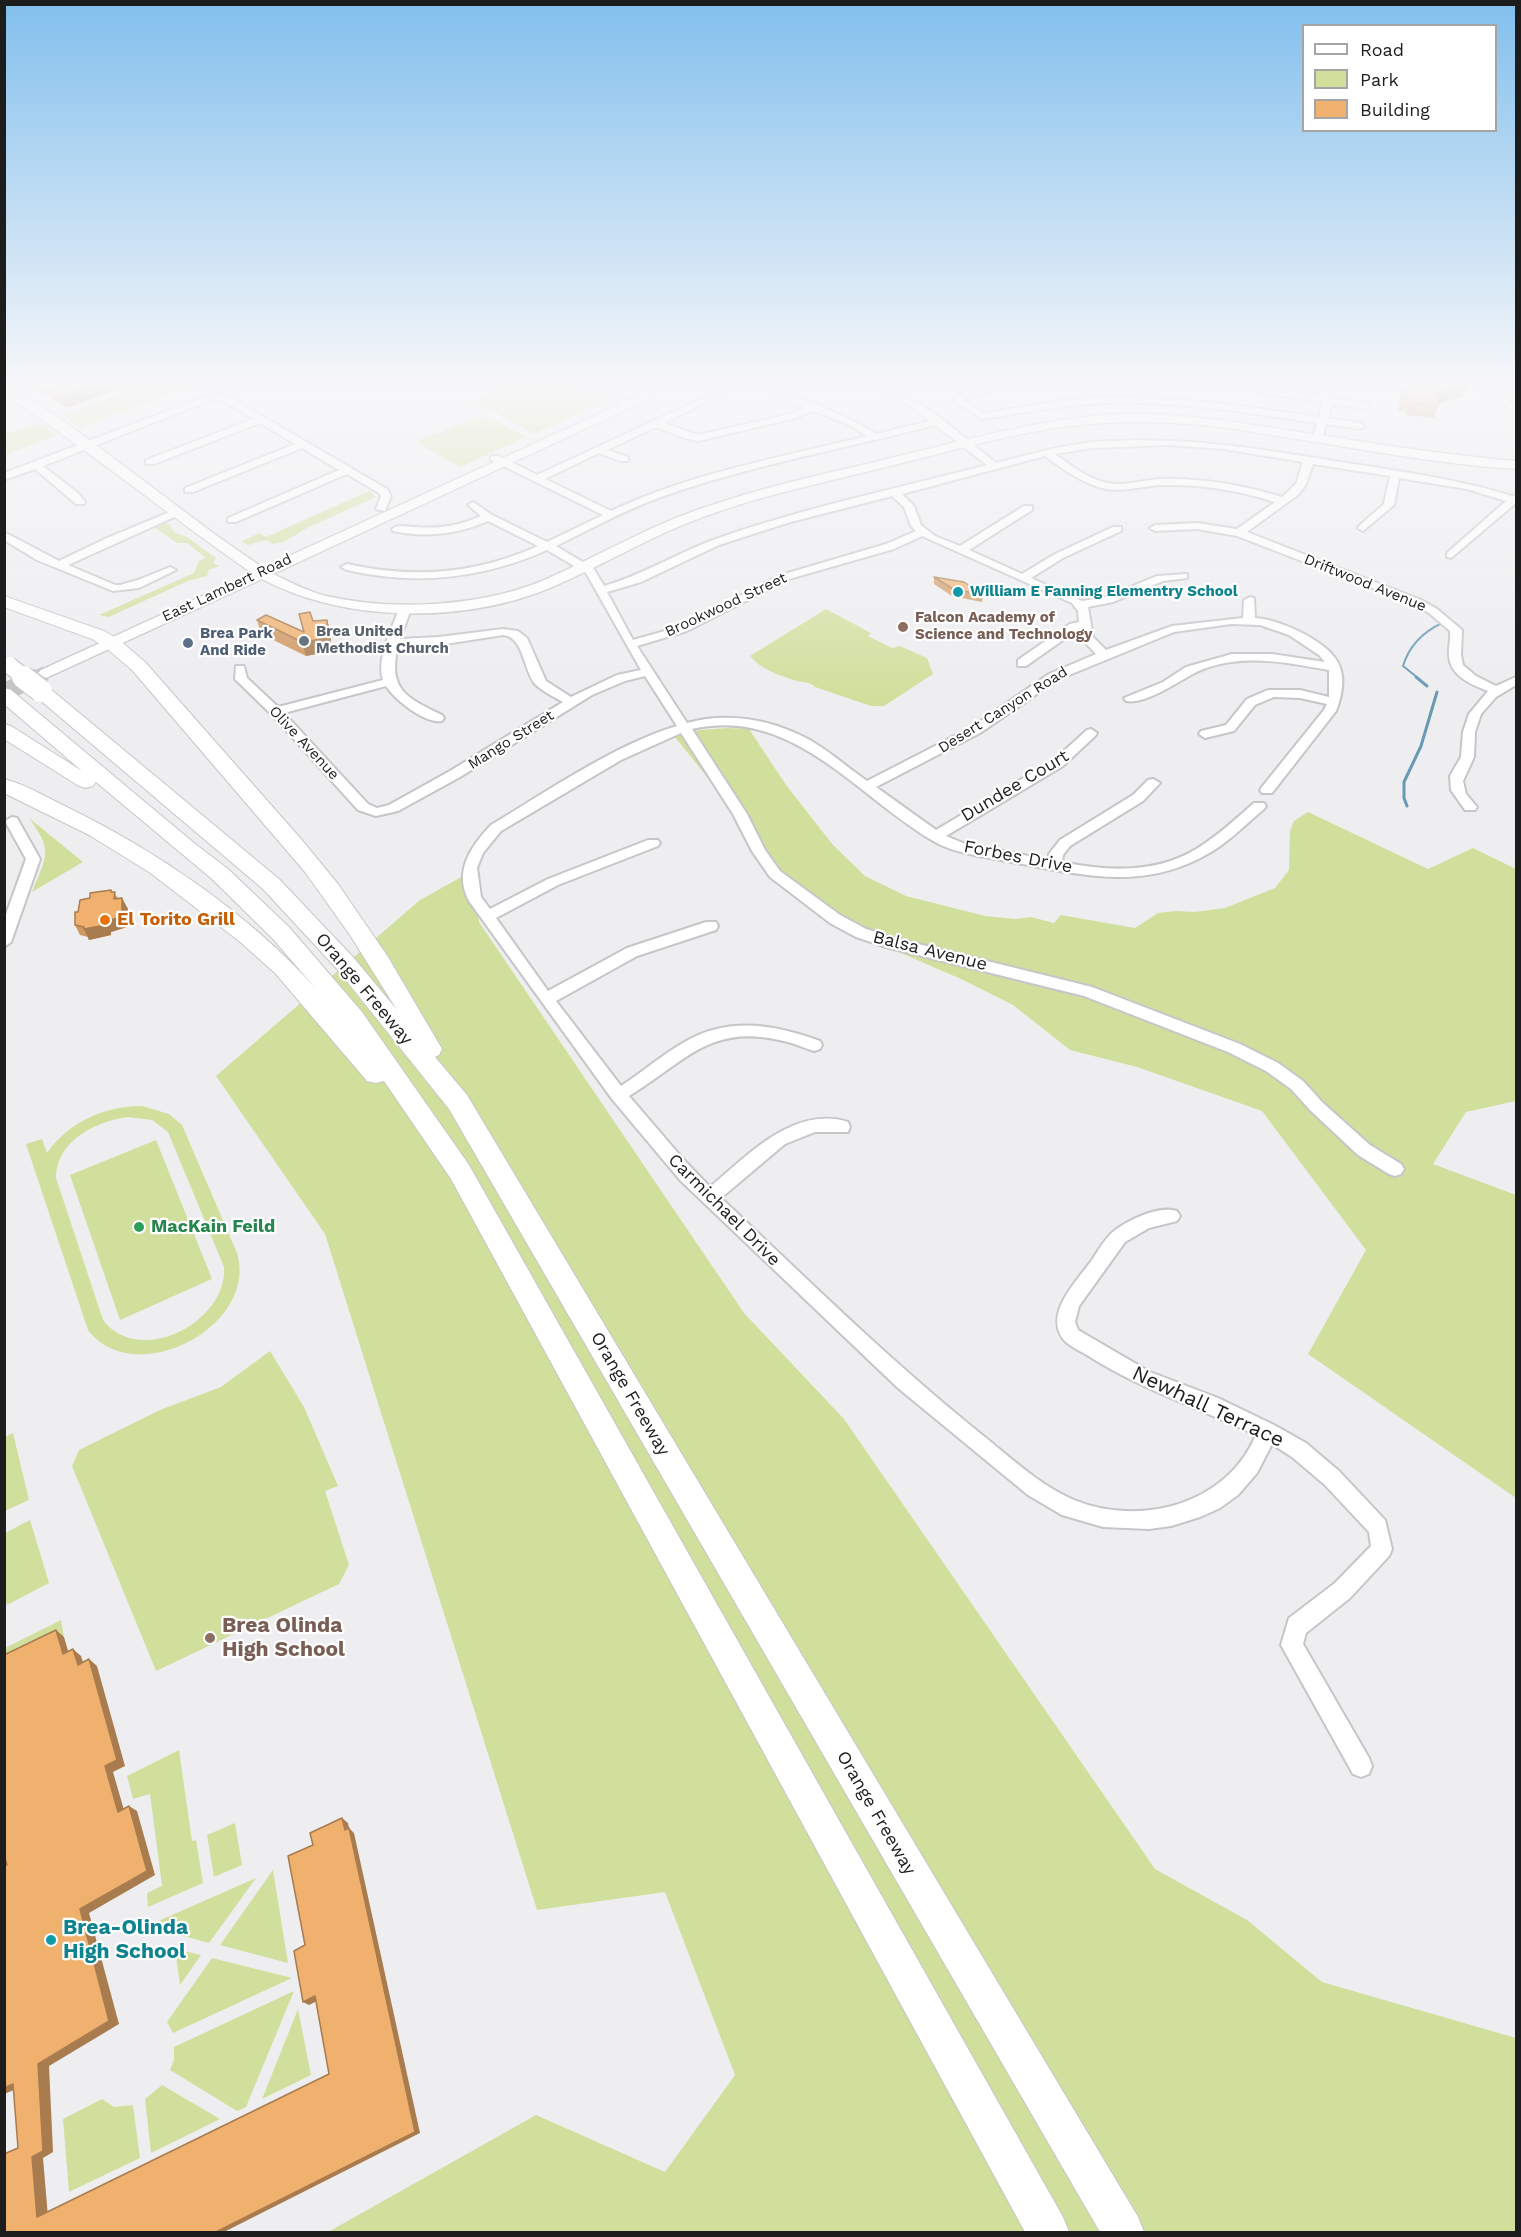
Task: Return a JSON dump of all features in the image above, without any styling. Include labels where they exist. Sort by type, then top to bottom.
[{"type":"highway","points":[[4,601],[105,638],[165,698],[306,861],[346,912],[399,992],[458,1102]]},
{"type":"highway","name":"Orange Freeway","points":[[7,663],[41,677],[271,884],[345,963],[458,1102],[1123,2232]]},
{"type":"highway","name":"Orange Freeway","points":[[10,699],[220,874],[281,933],[354,1018],[460,1172],[1048,2232]]},
{"type":"highway","points":[[4,730],[186,848]]},
{"type":"highway","points":[[4,784],[96,830],[157,867],[247,935],[283,968],[460,1172]]},
{"type":"main road","points":[[146,489],[256,569],[285,586],[325,600],[350,605],[405,609],[473,604],[514,595],[546,584],[663,527],[712,509],[780,489]]},
{"type":"main road","name":"East Lambert Road","points":[[256,569],[381,508],[427,489]]},
{"type":"main road","name":"East Lambert Road","points":[[41,677],[105,638],[434,489]]},
{"type":"street","points":[[67,489],[80,502]]},
{"type":"street","points":[[232,520],[302,489]]},
{"type":"street","points":[[380,489],[386,496],[381,508]]},
{"type":"street","points":[[561,489],[610,514]]},
{"type":"street","points":[[347,567],[388,576],[446,576],[490,568],[636,502],[677,489]]},
{"type":"street","points":[[600,591],[637,580],[691,554],[745,532],[905,489]]},
{"type":"street","points":[[1245,489],[1284,501]]},
{"type":"street","points":[[1239,533],[1284,501],[1296,489]]},
{"type":"street","points":[[1363,528],[1389,505],[1392,489]]},
{"type":"street","points":[[1481,489],[1515,499]]},
{"type":"street","points":[[894,492],[909,506],[912,519],[923,532],[960,551],[1070,598],[1080,605],[1087,638],[1090,644],[1104,656]]},
{"type":"street","points":[[1451,555],[1515,499]]},
{"type":"street","name":"Balsa Avenue","points":[[472,505],[488,517],[545,545],[590,571],[630,644],[740,813],[759,851],[775,874],[835,919],[861,933],[891,943],[1087,991],[1234,1048],[1272,1067],[1297,1085],[1317,1107],[1364,1150],[1395,1169]]},
{"type":"street","points":[[960,551],[1028,508]]},
{"type":"street","points":[[60,565],[177,512]]},
{"type":"street","points":[[397,529],[442,532],[470,525],[488,517]]},
{"type":"street","name":"Driftwood Avenue","points":[[1155,528],[1197,526],[1239,533],[1399,594],[1433,611],[1456,630],[1455,659],[1459,667],[1467,675],[1495,690]]},
{"type":"street","points":[[1023,578],[1059,556],[1117,529]]},
{"type":"street","name":"Brookwood Street","points":[[630,644],[682,630],[750,592],[786,576],[895,546],[923,532]]},
{"type":"street","points":[[4,536],[41,558],[113,588],[123,589],[170,570]]},
{"type":"street","points":[[1080,605],[1109,600],[1161,578],[1183,576]]},
{"type":"street","points":[[1249,621],[1250,600]]},
{"type":"street","points":[[405,609],[387,666],[388,682],[399,697],[410,705],[438,718]]},
{"type":"street","name":"Desert Canyon Road","points":[[866,787],[976,730],[1053,677],[1172,629],[1213,622],[1249,621],[1274,625],[1293,633],[1323,652],[1333,667]]},
{"type":"street","points":[[1022,663],[1074,626],[1085,624]]},
{"type":"street","points":[[394,643],[438,641],[503,632],[514,633],[521,638],[541,683],[571,702]]},
{"type":"street","points":[[1130,698],[1167,685],[1190,670],[1232,658],[1272,658],[1333,667],[1336,696],[1330,711],[1267,790]]},
{"type":"street","name":"Olive Avenue","points":[[240,669],[241,679],[248,687],[276,712],[363,807],[376,813]]},
{"type":"street","name":"Mango Street","points":[[376,813],[393,808],[455,774],[602,685],[648,672]]},
{"type":"street","points":[[1470,807],[1455,785],[1460,770],[1468,758],[1469,732],[1473,719],[1488,695],[1516,681]]},
{"type":"street","points":[[276,712],[298,704],[388,682]]},
{"type":"street","points":[[1205,734],[1230,728],[1251,702],[1272,693],[1300,694],[1334,702]]},
{"type":"street","name":"Forbes Drive","points":[[684,726],[733,722],[770,728],[802,741],[936,837],[960,847],[1114,875],[1156,871],[1178,864],[1208,848],[1259,806]]},
{"type":"street","name":"Carmichael Drive","points":[[684,726],[635,746],[496,828],[480,844],[471,861],[468,882],[474,898],[618,1095],[668,1155],[709,1198],[807,1292],[927,1402],[1017,1475],[1064,1505],[1081,1512],[1137,1520],[1188,1514],[1210,1503],[1232,1487],[1248,1470],[1267,1431]]},
{"type":"street","name":"Dundee Court","points":[[936,837],[964,816],[1023,785],[1080,747],[1091,733]]},
{"type":"street","points":[[1055,864],[1056,854],[1065,843],[1138,798],[1153,783]]},
{"type":"street","points":[[4,942],[33,859],[12,820]]},
{"type":"street","points":[[488,917],[553,882],[653,843]]},
{"type":"street","points":[[547,999],[632,952],[711,927]]},
{"type":"street","points":[[618,1095],[640,1083],[692,1045],[731,1031],[760,1029],[787,1033],[814,1045]]},
{"type":"street","points":[[709,1198],[779,1139],[814,1126],[842,1128]]},
{"type":"street","name":"Newhall Terrace","points":[[1171,1216],[1145,1222],[1119,1237],[1071,1303],[1066,1322],[1071,1335],[1143,1378],[1211,1404],[1267,1431],[1299,1450],[1332,1478],[1378,1527],[1382,1549],[1368,1567],[1326,1605],[1297,1626],[1292,1645],[1361,1766]]},
{"type":"green space","points":[[369,491],[376,497],[309,527],[284,542],[273,544],[266,540],[248,545],[241,542],[259,533],[266,537]]},
{"type":"green space","points":[[163,523],[169,524],[174,532],[187,537],[216,558],[213,563],[219,566],[209,570],[207,576],[188,581],[109,617],[99,615],[194,573],[199,561],[206,558],[187,543],[177,543],[154,527]]},
{"type":"green space","points":[[826,609],[871,633],[868,636],[892,648],[900,646],[927,658],[933,674],[884,706],[871,706],[777,674],[759,665],[750,656]]},
{"type":"green space","points":[[749,729],[786,785],[833,845],[865,876],[906,896],[985,916],[1015,919],[1031,917],[1054,923],[1061,915],[1135,928],[1158,913],[1225,908],[1275,888],[1289,870],[1290,831],[1294,821],[1308,812],[1428,869],[1473,848],[1516,869],[1516,1101],[1466,1112],[1433,1164],[1516,1195],[1516,1498],[1308,1354],[1366,1250],[1262,1111],[1137,1067],[1070,1050],[1013,1005],[961,979],[820,918],[675,737],[700,730]]},
{"type":"green space","points":[[29,818],[83,862],[32,892],[44,862],[45,847]]},
{"type":"green space","points":[[472,871],[479,922],[744,1313],[844,1419],[1155,1869],[1247,1920],[1322,1982],[1516,2038],[1516,2232],[328,2232],[536,2115],[665,2172],[735,2075],[665,1892],[537,1910],[325,1234],[216,1076],[420,900]]},
{"type":"green space","points":[[142,1106],[169,1114],[182,1125],[237,1253],[239,1280],[229,1305],[212,1326],[188,1342],[161,1352],[134,1354],[109,1347],[88,1330],[26,1144],[42,1139],[47,1153],[66,1133],[89,1118],[114,1109]],"holes":[[[128,1117],[152,1120],[168,1132],[224,1267],[221,1287],[212,1305],[197,1321],[178,1332],[158,1339],[138,1340],[119,1334],[103,1320],[56,1178],[63,1153],[70,1143],[91,1128]]]},
{"type":"green space","name":"MacKain Feild","points":[[156,1140],[212,1279],[120,1320],[70,1175]]},
{"type":"green space","points":[[270,1351],[304,1407],[338,1486],[325,1491],[349,1565],[339,1584],[156,1671],[72,1466],[79,1450],[160,1410],[221,1387]]},
{"type":"green space","points":[[13,1433],[29,1500],[5,1511],[5,1437]]},
{"type":"green space","points":[[30,1520],[49,1583],[7,1605],[4,1595],[5,1533]]},
{"type":"green space","points":[[61,1620],[64,1637],[5,1666],[5,1648]]},
{"type":"green space","points":[[179,1750],[192,1841],[196,1840],[203,1883],[148,1907],[147,1893],[162,1886],[150,1794],[133,1799],[127,1776]]},
{"type":"green space","points":[[235,1823],[242,1865],[214,1877],[207,1835]]},
{"type":"green space","points":[[273,1870],[288,1963],[220,1945]]},
{"type":"green space","points":[[256,1878],[209,1943],[147,1926]]},
{"type":"green space","points":[[175,1949],[201,1955],[180,1985]]},
{"type":"green space","points":[[212,1958],[292,1978],[173,2033],[167,2022]]},
{"type":"green space","points":[[294,1991],[246,2107],[237,2111],[170,2070],[174,2060],[174,2047]]},
{"type":"green space","points":[[298,2009],[311,2075],[262,2099]]},
{"type":"green space","points":[[162,2085],[220,2119],[151,2153],[145,2099]]},
{"type":"green space","points":[[102,2099],[114,2107],[133,2105],[140,2158],[69,2192],[63,2119]]},
{"type":"building","points":[[934,577],[964,582],[983,595],[953,589]]},
{"type":"building","points":[[310,612],[313,621],[327,620],[328,631],[321,635],[322,639],[302,642],[257,620],[266,615],[304,632],[299,614]]},
{"type":"building","points":[[111,890],[115,892],[114,899],[122,898],[122,917],[105,921],[106,925],[84,929],[84,927],[75,925],[75,912],[78,912],[80,900],[90,898],[90,893]]},
{"type":"building","name":"Brea-Olinda High School","points":[[56,1630],[63,1654],[73,1649],[78,1665],[89,1659],[117,1760],[105,1766],[118,1812],[129,1806],[147,1871],[80,1909],[109,2021],[38,2064],[43,2151],[32,2157],[37,2217],[329,2074],[315,1996],[303,2002],[294,1951],[305,1945],[288,1856],[313,1845],[310,1833],[342,1818],[345,1830],[349,1828],[415,2132],[216,2232],[4,2232],[4,2154],[18,2148],[13,2084],[4,2088],[4,1866],[7,1865],[4,1854],[4,1655]]},
{"type":"waterway","points":[[1418,678],[1403,666],[1409,652],[1418,640],[1442,623]]},
{"type":"waterway","points":[[1416,677],[1427,686]]},
{"type":"waterway","points":[[1407,806],[1404,798],[1404,782],[1421,746],[1437,692]]},
{"type":"tunnel","points":[[34,678],[46,673]]},
{"type":"tunnel","points":[[4,692],[38,677]]},
{"type":"place","name":"William E Fanning Elementry School","points":[[958,592]]},
{"type":"place","name":"Falcon Academy of Science and Technology","points":[[903,627]]},
{"type":"place","name":"Brea United Methodist Church","points":[[304,641]]},
{"type":"place","name":"Brea Park And Ride","points":[[188,643]]},
{"type":"place","name":"El Torito Grill","points":[[105,920]]},
{"type":"place","name":"MacKain Feild","points":[[139,1227]]},
{"type":"place","name":"Brea Olinda High School","points":[[210,1638]]},
{"type":"place","name":"Brea-Olinda High School","points":[[51,1940]]}]
